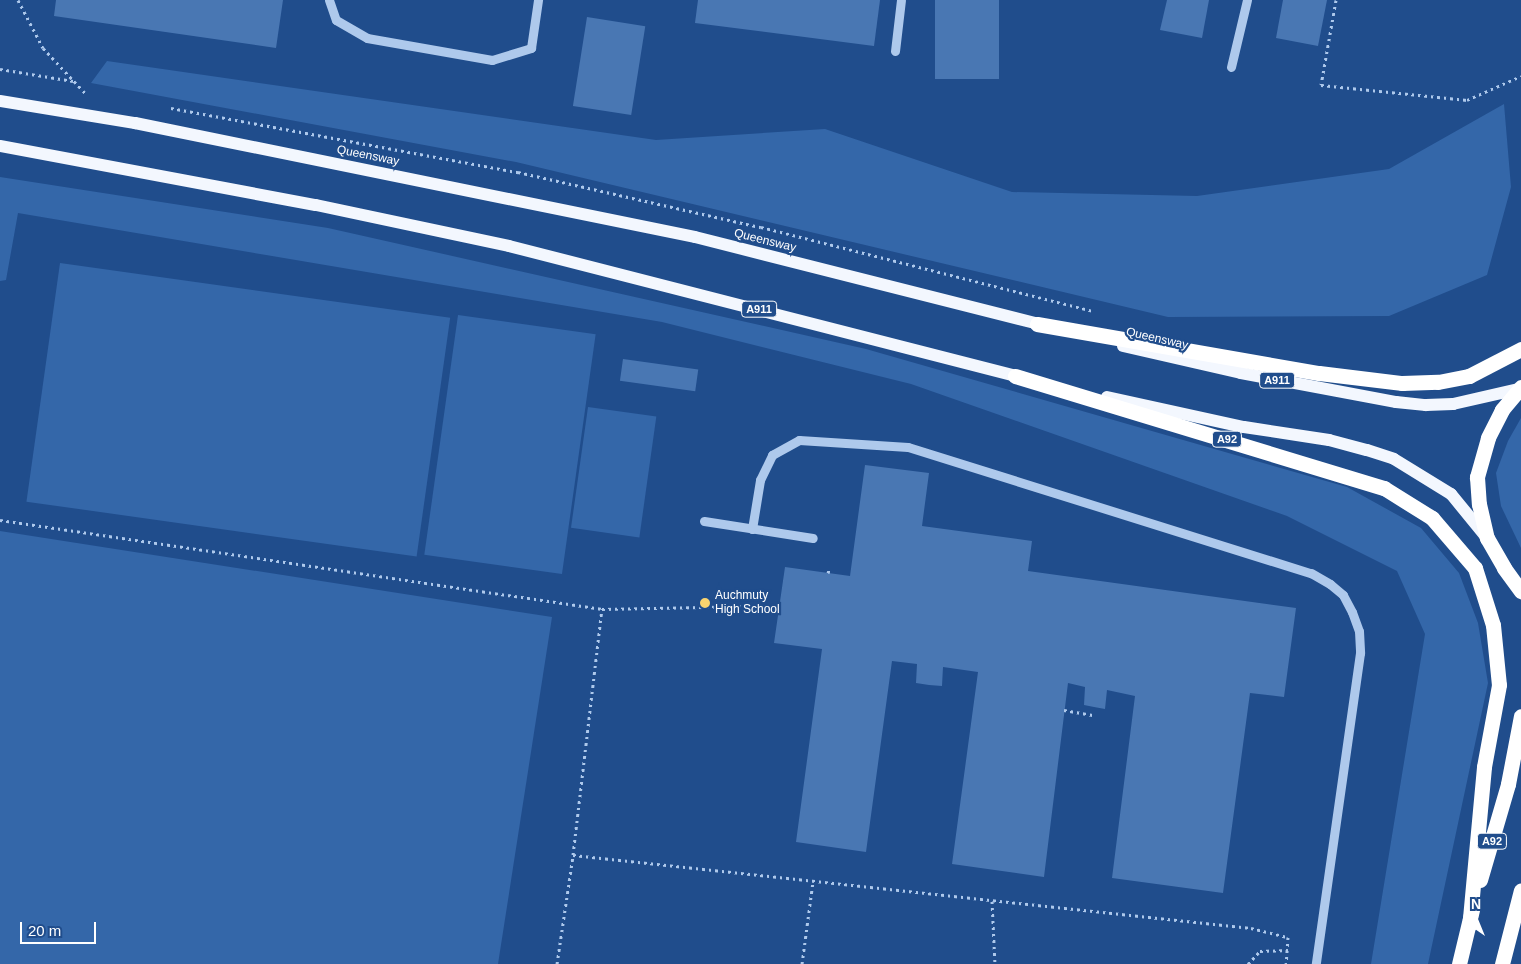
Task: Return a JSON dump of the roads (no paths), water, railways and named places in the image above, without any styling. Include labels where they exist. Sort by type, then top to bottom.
[{"type":"highway","points":[[1037,324],[1319,373],[1402,383],[1438,382],[1469,376],[1521,349]]},
{"type":"highway","name":"A92","points":[[1015,376],[1384,488],[1432,518],[1475,568],[1493,625],[1499,685],[1484,767],[1470,919]]},
{"type":"highway","points":[[1520,388],[1502,410],[1488,438],[1477,477],[1479,504],[1487,538],[1504,568],[1521,591]]},
{"type":"highway","name":"A92","points":[[1459,964],[1508,784],[1521,716]]},
{"type":"highway","points":[[1502,964],[1521,890]]},
{"type":"main road","name":"Queensway","points":[[0,101],[135,123],[695,237],[1037,324],[1241,373],[1396,402],[1426,405],[1452,404],[1520,388]]},
{"type":"main road","name":"A911","points":[[0,146],[316,205],[509,246],[1015,376],[1225,423],[1329,440],[1367,450],[1394,459],[1451,494],[1487,538]]},
{"type":"lane","points":[[329,0],[336,20],[367,38],[492,60],[531,48],[538,0]]},
{"type":"lane","points":[[895,51],[901,0]]},
{"type":"lane","points":[[1231,67],[1246,0]]},
{"type":"lane","points":[[752,529],[760,480],[772,455],[799,440],[908,447],[1310,573],[1330,584],[1343,595],[1352,612],[1359,632],[1360,653],[1316,964]]},
{"type":"lane","points":[[704,521],[813,538]]},
{"type":"place","name":"Auchmuty High School","points":[[705,603]]}]
